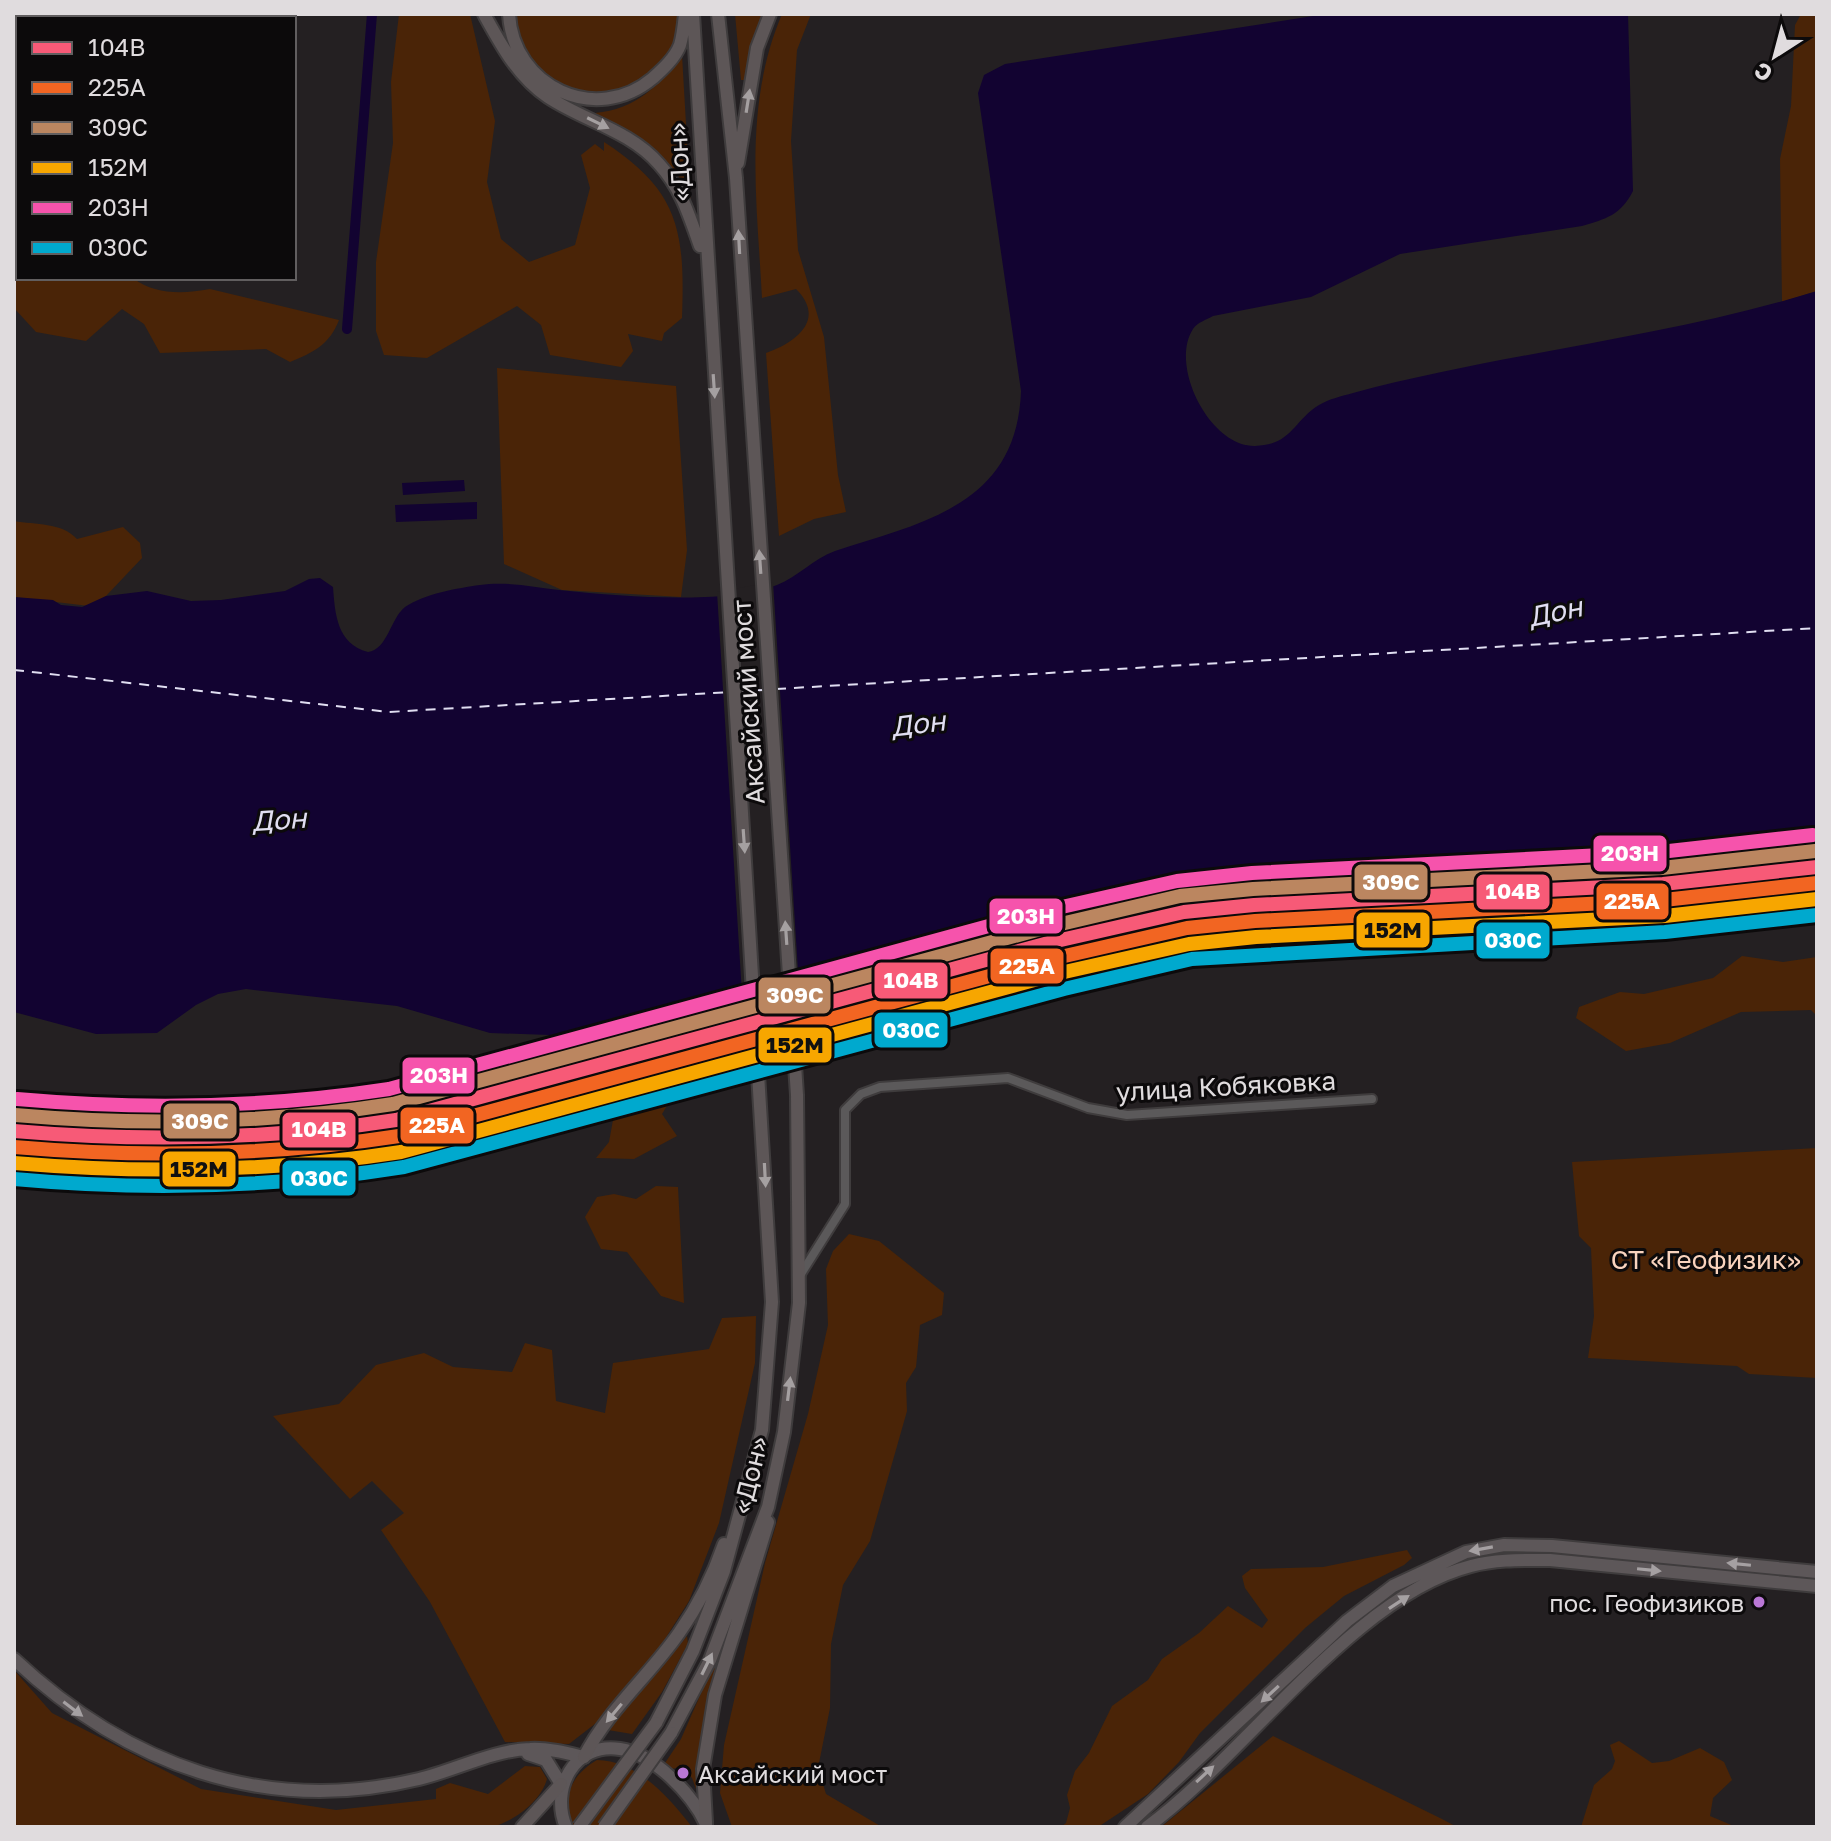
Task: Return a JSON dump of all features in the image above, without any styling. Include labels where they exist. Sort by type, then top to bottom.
[{"type":"main road","points":[[484,14],[518,69],[544,95],[624,136],[659,164],[682,195],[706,263]]},
{"type":"main road","points":[[509,14],[520,57],[536,76],[568,95],[597,101],[626,96],[666,66],[679,46],[685,14]]},
{"type":"main road","name":"«Дон»","points":[[693,14],[709,308]]},
{"type":"main road","name":"«Дон»","points":[[718,14],[736,178],[743,306]]},
{"type":"main road","points":[[736,178],[757,48],[770,14]]},
{"type":"main road","name":"Аксайский мост","points":[[743,306],[797,1095]]},
{"type":"main road","name":"Аксайский мост","points":[[709,308],[761,1097]]},
{"type":"main road","name":"«Дон»","points":[[604,1827],[671,1733],[710,1660],[768,1507],[784,1432],[799,1303],[797,1095]]},
{"type":"main road","name":"«Дон»","points":[[579,1827],[656,1723],[711,1608],[762,1430],[772,1302],[761,1097]]},
{"type":"main road","points":[[522,1827],[584,1757],[595,1735],[678,1634],[700,1599],[749,1478]]},
{"type":"main road","points":[[706,1824],[703,1769],[715,1695],[758,1565],[768,1527],[768,1507]]},
{"type":"main road","points":[[1512,1545],[1513,1560]]},
{"type":"main road","points":[[1125,1827],[1347,1621],[1393,1586],[1466,1552],[1512,1545],[1566,1547],[1817,1572]]},
{"type":"main road","points":[[1147,1827],[1356,1633],[1400,1600],[1469,1566],[1513,1560],[1550,1560],[1817,1586]]},
{"type":"main road","points":[[14,1659],[88,1721],[150,1754],[225,1780],[306,1791],[366,1790],[420,1779],[509,1752],[540,1749],[584,1757],[607,1748],[623,1749],[646,1760],[679,1787],[706,1824]]},
{"type":"main road","points":[[509,1752],[546,1760],[561,1784],[561,1808],[566,1827]]},
{"type":"street","name":"улица Кобяковка","points":[[799,1277],[845,1204],[845,1110],[861,1094],[880,1087],[1008,1078],[1088,1108],[1127,1115],[1372,1099]]},
{"type":"green space","points":[[399,14],[470,14],[495,121],[487,182],[501,239],[529,262],[575,245],[590,188],[581,155],[595,144],[604,151],[604,142],[649,178],[673,216],[682,261],[682,318],[664,333],[662,341],[628,334],[633,351],[621,367],[550,355],[541,325],[517,306],[427,358],[384,355],[376,331],[376,262],[393,143],[391,82]]},
{"type":"green space","points":[[515,14],[678,14],[672,48],[654,72],[629,88],[599,93],[569,89],[542,74],[523,49]]},
{"type":"green space","points":[[735,14],[765,14],[745,80],[741,80]]},
{"type":"green space","points":[[782,14],[811,14],[797,50],[791,141],[798,250],[824,337],[838,475],[846,512],[814,519],[779,536],[766,353],[796,337],[808,320],[805,300],[796,289],[762,298],[756,190],[757,119],[770,49]]},
{"type":"green space","points":[[1801,14],[1817,14],[1817,291],[1782,302],[1780,159],[1791,106],[1795,25]]},
{"type":"green space","points":[[682,55],[691,210],[660,161],[594,118],[595,113],[623,107],[645,94]]},
{"type":"green space","points":[[14,257],[16,280],[136,280],[160,290],[190,292],[210,289],[339,320],[320,347],[290,362],[266,349],[160,353],[144,324],[122,309],[86,341],[36,332],[14,308]]},
{"type":"green space","points":[[497,368],[676,386],[687,550],[681,597],[562,590],[504,564]]},
{"type":"green space","points":[[14,521],[56,527],[77,539],[123,527],[140,543],[142,558],[106,596],[89,606],[14,597]]},
{"type":"green space","points":[[1742,956],[1783,962],[1817,957],[1817,1016],[1811,1010],[1741,1012],[1670,1043],[1626,1051],[1576,1018],[1579,1007],[1620,992],[1644,994],[1713,978]]},
{"type":"green space","points":[[655,1084],[677,1089],[662,1114],[677,1136],[634,1159],[596,1158],[609,1142],[617,1098]]},
{"type":"green space","name":"СТ «Геофизик»","points":[[1817,1148],[1817,1378],[1749,1374],[1737,1366],[1588,1358],[1594,1316],[1591,1248],[1579,1236],[1572,1162]]},
{"type":"green space","points":[[656,1186],[678,1187],[684,1303],[661,1296],[627,1252],[601,1249],[585,1217],[597,1197],[614,1194],[636,1199]]},
{"type":"green space","points":[[849,1234],[879,1241],[944,1293],[942,1315],[920,1325],[916,1367],[906,1383],[907,1411],[870,1541],[843,1585],[831,1644],[830,1708],[818,1768],[826,1794],[882,1827],[732,1827],[720,1793],[724,1745],[765,1563],[808,1414],[828,1325],[826,1269],[833,1251]]},
{"type":"green space","points":[[756,1316],[755,1363],[719,1523],[689,1601],[653,1658],[600,1720],[569,1744],[505,1742],[430,1602],[381,1530],[404,1513],[372,1481],[350,1499],[273,1416],[339,1404],[376,1365],[424,1353],[453,1367],[512,1372],[525,1343],[552,1350],[556,1401],[605,1413],[613,1363],[709,1349],[722,1318]]},
{"type":"green space","points":[[1407,1550],[1412,1558],[1404,1565],[1344,1596],[1305,1628],[1200,1733],[1179,1762],[1148,1794],[1098,1827],[1061,1827],[1066,1823],[1070,1808],[1067,1795],[1075,1771],[1089,1753],[1112,1706],[1148,1680],[1162,1659],[1199,1633],[1228,1606],[1262,1628],[1268,1620],[1245,1588],[1242,1576],[1251,1569],[1323,1567]]},
{"type":"green space","points":[[687,1636],[688,1644],[662,1692],[632,1734],[608,1730]]},
{"type":"green space","points":[[727,1641],[708,1708],[696,1789],[692,1778],[680,1767],[672,1769],[665,1763],[681,1739],[723,1643]]},
{"type":"green space","points":[[14,1670],[52,1713],[201,1789],[336,1810],[436,1799],[436,1789],[450,1783],[488,1794],[525,1766],[540,1767],[547,1779],[533,1803],[509,1820],[491,1827],[14,1827]]},
{"type":"green space","points":[[1273,1736],[1442,1819],[1457,1827],[1161,1827]]},
{"type":"green space","points":[[1619,1741],[1652,1763],[1669,1761],[1700,1748],[1724,1762],[1732,1780],[1713,1798],[1710,1816],[1736,1827],[1581,1827],[1594,1785],[1612,1769],[1615,1761],[1610,1745]]},
{"type":"green space","points":[[597,1760],[625,1766],[651,1783],[692,1827],[570,1827],[567,1806],[571,1788],[580,1773]]},
{"type":"water","name":"Дон","points":[[1326,14],[1628,14],[1633,191],[1618,211],[1582,226],[1400,254],[1311,297],[1213,316],[1193,329],[1187,345],[1186,363],[1198,402],[1209,419],[1238,443],[1267,445],[1285,437],[1319,405],[1344,395],[1469,366],[1702,321],[1817,291],[1817,845],[1622,867],[1329,878],[1182,890],[1071,907],[979,940],[808,980],[712,994],[596,1027],[550,1035],[490,1033],[397,1006],[246,989],[218,994],[196,1005],[157,1033],[96,1034],[14,1012],[14,597],[53,600],[61,605],[82,607],[106,596],[147,591],[191,601],[221,600],[285,591],[309,579],[320,578],[333,587],[337,617],[344,635],[358,648],[368,652],[375,650],[385,640],[405,607],[441,592],[500,584],[651,597],[742,594],[777,585],[827,554],[932,518],[960,503],[984,484],[1003,460],[1016,429],[1021,391],[978,93],[984,75],[1005,64]]},
{"type":"water","points":[[464,480],[465,491],[403,495],[402,483]]},
{"type":"water","points":[[477,502],[477,519],[396,522],[395,505]]},
{"type":"pier","points":[[773,582],[799,986],[742,994],[717,592]]},
{"type":"waterway","points":[[347,329],[372,14]]},
{"type":"ferry route","points":[[776,689],[1817,628]]},
{"type":"ferry route","points":[[14,670],[389,712],[730,692]]},
{"type":"ferry route","points":[[740,691],[766,690]]},
{"type":"transit line","name":"203Н","points":[[17,1099],[110,1105],[203,1105],[296,1100],[389,1089],[1044,911],[1177,881],[1252,873],[1660,852],[1813,835]]},
{"type":"transit line","name":"309С","points":[[15,1115],[110,1121],[204,1121],[298,1116],[393,1104],[1048,927],[1180,896],[1253,889],[1662,868],[1815,851]]},
{"type":"transit line","name":"104В","points":[[14,1131],[110,1137],[205,1137],[300,1132],[396,1120],[1052,942],[1184,912],[1254,905],[1663,884],[1817,867]]},
{"type":"transit line","name":"225А","points":[[14,1147],[111,1153],[207,1153],[303,1148],[399,1136],[1056,958],[1187,928],[1255,921],[1664,900],[1817,883]]},
{"type":"transit line","name":"152М","points":[[14,1163],[111,1169],[208,1169],[304,1164],[401,1152],[1060,973],[1189,944],[1256,937],[1665,916],[1817,899]]},
{"type":"transit line","name":"030C","points":[[14,1179],[112,1185],[209,1185],[306,1179],[404,1167],[1064,989],[1192,959],[1665,932],[1817,915]]},
{"type":"place","name":"пос. Геофизиков","points":[[1759,1602]]},
{"type":"place","name":"Аксайский мост","points":[[683,1773]]}]
